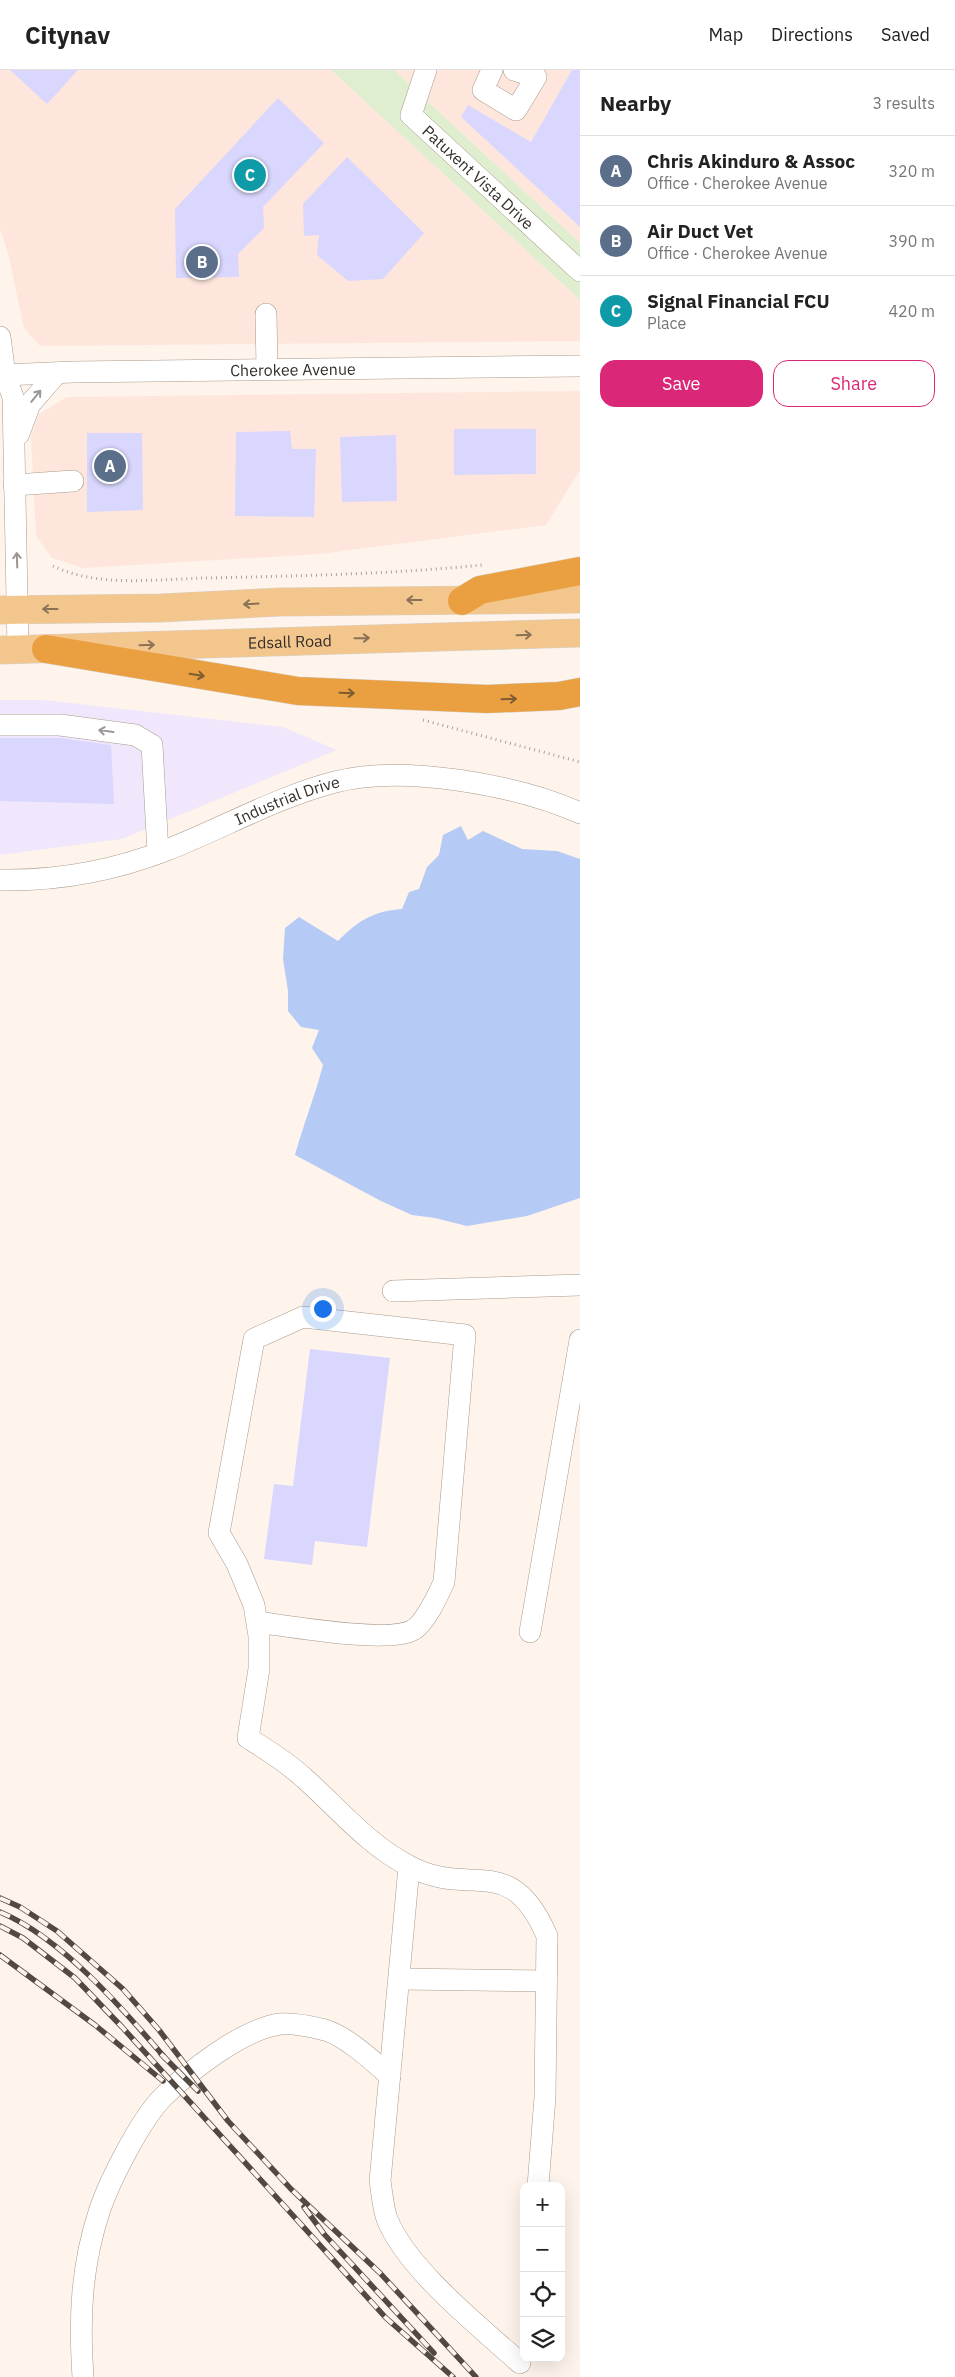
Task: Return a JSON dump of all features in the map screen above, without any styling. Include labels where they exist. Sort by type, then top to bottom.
[{"type":"highway","points":[[462,600],[480,590],[580,571]]},
{"type":"highway","points":[[46,649],[298,691],[487,699],[559,696],[580,692]]},
{"type":"main road","points":[[9,609],[161,608],[291,602],[580,598]]},
{"type":"main road","name":"Edsall Road","points":[[9,649],[580,633]]},
{"type":"street","name":"Patuxent Vista Drive","points":[[426,70],[411,114],[580,271]]},
{"type":"street","points":[[492,70],[483,90],[516,110],[536,77],[514,70]]},
{"type":"street","points":[[266,314],[267,370]]},
{"type":"street","points":[[0,336],[2,379],[13,397],[14,485],[9,649]]},
{"type":"street","name":"Cherokee Avenue","points":[[2,379],[57,373],[580,366]]},
{"type":"street","points":[[14,456],[30,404],[57,373]]},
{"type":"street","points":[[14,485],[73,481]]},
{"type":"street","points":[[0,725],[60,724],[135,735],[152,745],[158,853]]},
{"type":"street","name":"Industrial Drive","points":[[0,880],[88,874],[132,862],[311,790],[335,782],[384,774],[433,777],[480,784],[525,795],[580,813]]},
{"type":"street","points":[[393,1291],[580,1284]]},
{"type":"street","points":[[257,1622],[382,1636],[413,1630],[433,1607],[444,1582],[464,1335],[303,1317],[254,1339],[219,1533],[237,1564],[251,1597],[257,1622],[260,1669],[248,1738],[276,1756],[303,1777],[380,1849],[410,1867],[431,1876],[505,1884],[524,1896],[538,1916],[547,1936],[545,2097],[538,2182]]},
{"type":"street","points":[[530,1632],[578,1364],[580,1340]]},
{"type":"street","points":[[410,1867],[380,2181],[387,2218],[404,2249],[449,2299],[520,2362]]},
{"type":"street","points":[[399,1979],[546,1981]]},
{"type":"street","points":[[83,2377],[80,2329],[84,2274],[100,2208],[133,2139],[162,2098],[217,2052],[255,2030],[282,2024],[326,2031],[365,2054],[390,2076]]},
{"type":"path","points":[[53,566],[65,572],[90,577],[126,579],[311,576],[427,570],[491,564]]},
{"type":"path","points":[[414,718],[580,762]]},
{"type":"shaded area","points":[[0,70],[331,70],[580,300],[580,341],[40,346],[24,328],[8,253],[0,230]]},
{"type":"shaded area","points":[[394,70],[580,70],[580,243]]},
{"type":"shaded area","points":[[580,391],[580,470],[546,525],[320,554],[83,568],[52,558],[36,536],[31,437],[39,414],[67,397]]},
{"type":"shaded area","points":[[0,700],[44,700],[283,727],[337,750],[122,839],[0,855]]},
{"type":"green space","points":[[331,70],[394,70],[580,243],[580,300]]},
{"type":"water","points":[[461,826],[468,840],[483,831],[522,849],[557,851],[580,859],[580,1198],[527,1216],[467,1226],[435,1218],[412,1215],[381,1201],[295,1155],[323,1065],[312,1048],[319,1030],[301,1027],[288,1011],[288,991],[283,959],[285,928],[299,917],[338,941],[367,918],[383,912],[402,909],[409,892],[419,889],[427,867],[439,855],[443,835]]},
{"type":"building","points":[[10,70],[78,70],[47,104]]},
{"type":"building","points":[[572,70],[580,70],[580,227],[461,117],[468,105],[531,142]]},
{"type":"building","points":[[278,98],[324,143],[263,207],[264,228],[238,254],[239,277],[176,278],[175,209]]},
{"type":"building","points":[[347,157],[424,233],[383,279],[348,281],[317,255],[319,235],[304,236],[303,204]]},
{"type":"building","points":[[454,429],[536,429],[536,474],[454,475]]},
{"type":"building","points":[[290,431],[292,449],[316,449],[314,517],[235,516],[236,432]]},
{"type":"building","points":[[87,433],[142,433],[143,510],[87,512]]},
{"type":"building","points":[[396,435],[397,501],[342,502],[340,437]]},
{"type":"building","points":[[0,738],[59,738],[111,745],[114,804],[0,801]]},
{"type":"building","points":[[310,1349],[390,1358],[367,1547],[315,1541],[312,1565],[264,1559],[274,1484],[293,1486]]},
{"type":"railway","points":[[0,1898],[20,1907],[57,1931],[123,1989],[159,2030],[228,2121],[291,2189],[380,2273],[476,2377]]},
{"type":"railway","points":[[0,1912],[46,1939],[68,1957],[111,1997],[166,2059]]},
{"type":"railway","points":[[0,1926],[23,1938],[75,1978],[122,2027],[386,2318],[453,2377]]},
{"type":"railway","points":[[0,1955],[95,2025],[163,2081]]},
{"type":"railway","points":[[161,2054],[198,2091]]},
{"type":"railway","points":[[304,2207],[324,2234],[434,2353]]},
{"type":"place","name":"Signal Financial FCU","points":[[250,175]]},
{"type":"place","name":"Air Duct Vet","points":[[202,262]]},
{"type":"place","name":"Chris Akinduro & Assoc","points":[[110,466]]}]
